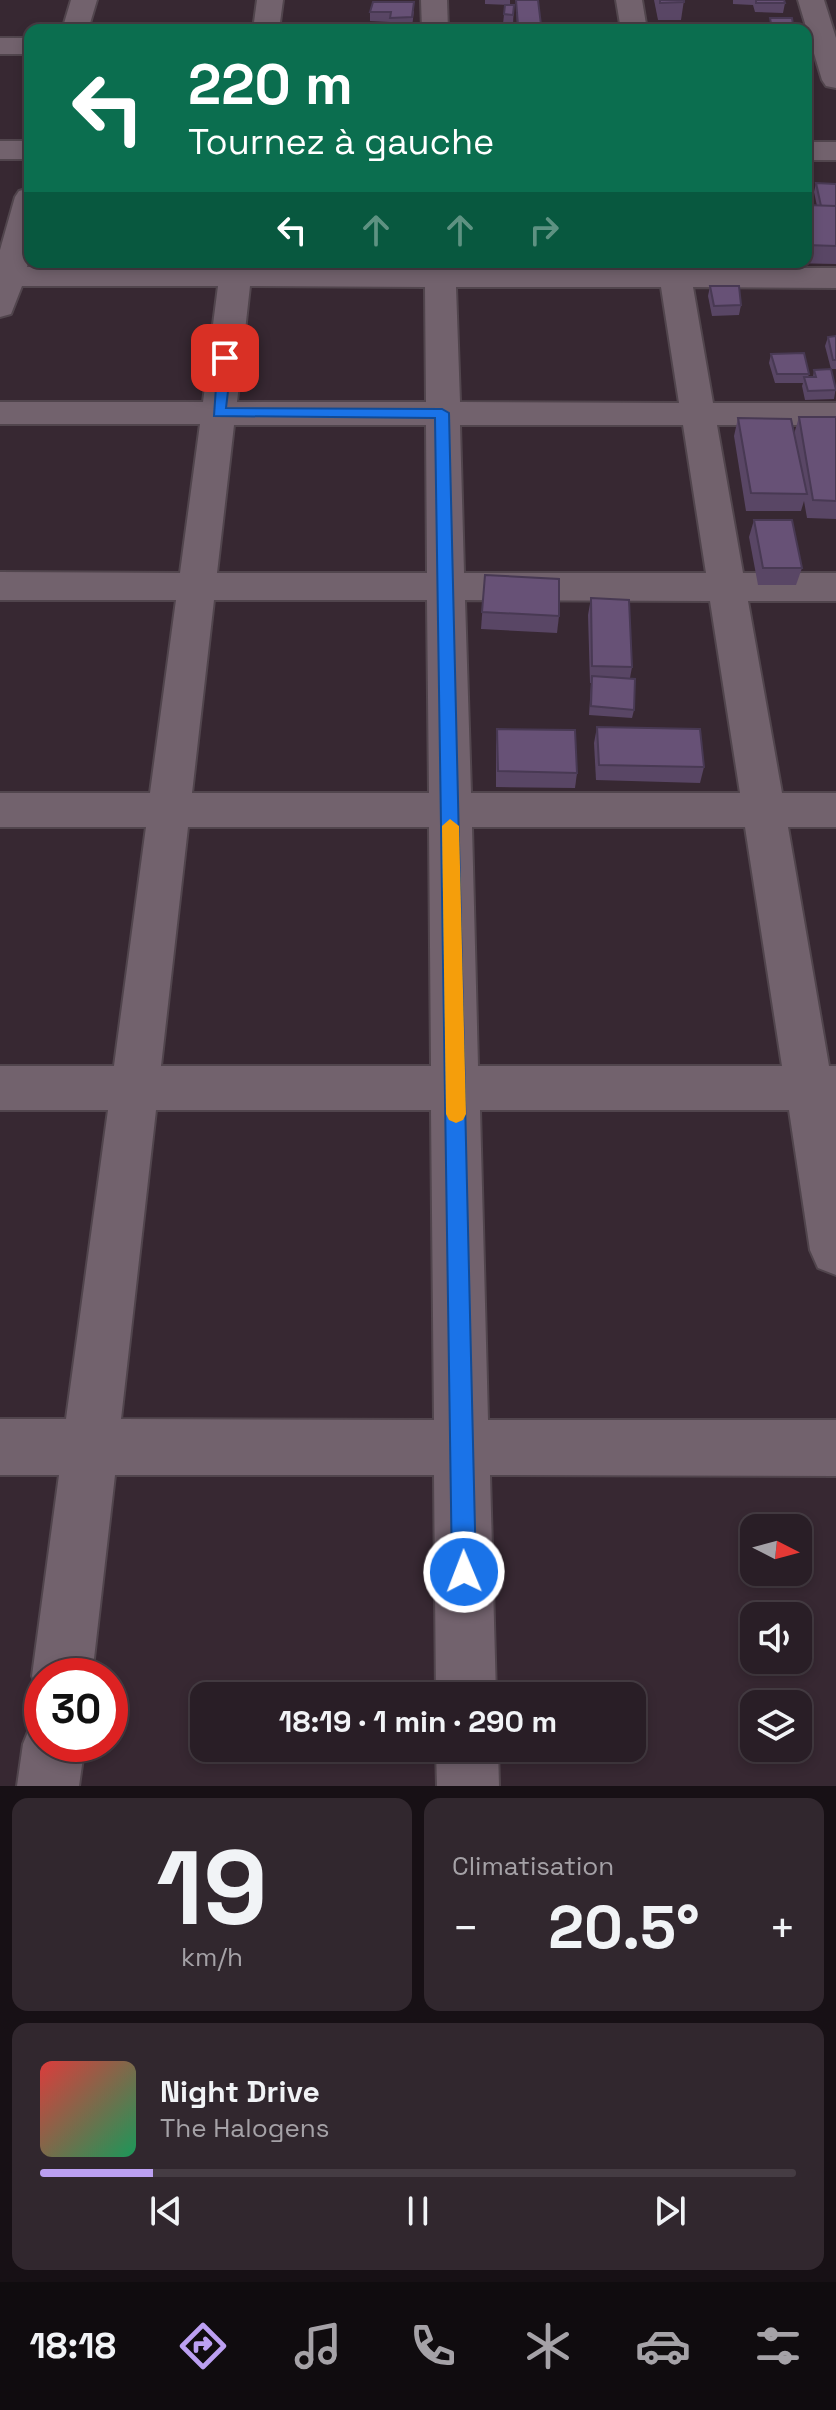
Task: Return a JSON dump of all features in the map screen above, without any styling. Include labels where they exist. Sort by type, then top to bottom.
[{"type":"street","points":[[77,24],[84,0]]},
{"type":"street","points":[[267,24],[270,0]]},
{"type":"street","points":[[434,0],[435,24]]},
{"type":"street","points":[[629,0],[633,24]]},
{"type":"street","points":[[811,0],[823,47],[836,80]]},
{"type":"street","points":[[0,46],[24,46]]},
{"type":"street","points":[[0,150],[24,150]]},
{"type":"street","points":[[812,151],[836,151]]},
{"type":"street","points":[[0,307],[4,276],[24,215]]},
{"type":"street","points":[[4,276],[236,269],[674,270],[836,278]]},
{"type":"street","points":[[64,1658],[236,269]]},
{"type":"street","points":[[440,270],[466,1682]]},
{"type":"street","points":[[674,270],[763,810],[823,1088],[836,1250]]},
{"type":"street","points":[[0,413],[836,414]]},
{"type":"street","points":[[0,586],[836,587]]},
{"type":"street","points":[[0,810],[836,810]]},
{"type":"street","points":[[0,1088],[823,1088]]},
{"type":"street","points":[[0,1447],[836,1448]]},
{"type":"street","points":[[48,1786],[51,1762]]},
{"type":"street","points":[[467,1762],[468,1786]]},
{"type":"building","points":[[516,0],[538,0],[541,24],[518,24]]},
{"type":"building","points":[[660,0],[684,0],[684,2],[660,3]]},
{"type":"building","points":[[756,0],[784,0],[785,3],[756,3]]},
{"type":"building","points":[[373,2],[414,2],[412,17],[390,18],[391,12],[370,12]]},
{"type":"building","points":[[505,5],[514,5],[513,15],[504,14]]},
{"type":"building","points":[[770,18],[792,18],[793,24],[771,24]]},
{"type":"building","points":[[816,183],[836,184],[836,206],[821,206]]},
{"type":"building","points":[[812,205],[836,206],[836,246],[812,245]]},
{"type":"building","points":[[710,286],[739,286],[741,305],[714,306]]},
{"type":"building","points":[[836,336],[836,360],[833,360],[828,337]]},
{"type":"building","points":[[804,353],[809,374],[777,374],[771,354]]},
{"type":"building","points":[[831,369],[836,390],[808,391],[804,377],[816,377],[814,370]]},
{"type":"building","points":[[799,417],[836,417],[836,501],[813,500]]},
{"type":"building","points":[[738,418],[791,419],[807,494],[751,493]]},
{"type":"building","points":[[754,520],[792,520],[802,568],[763,568]]},
{"type":"building","points":[[485,575],[559,579],[559,616],[482,612]]},
{"type":"building","points":[[591,598],[629,600],[632,667],[592,666]]},
{"type":"building","points":[[592,676],[635,679],[634,710],[591,706]]},
{"type":"building","points":[[597,727],[700,729],[704,767],[599,765]]},
{"type":"building","points":[[497,729],[575,730],[577,773],[498,771]]},
{"type":"slow traffic","points":[[450,826],[456,1114]]},
{"type":"route","points":[[225,358],[219,413],[442,413],[464,1572]]}]
